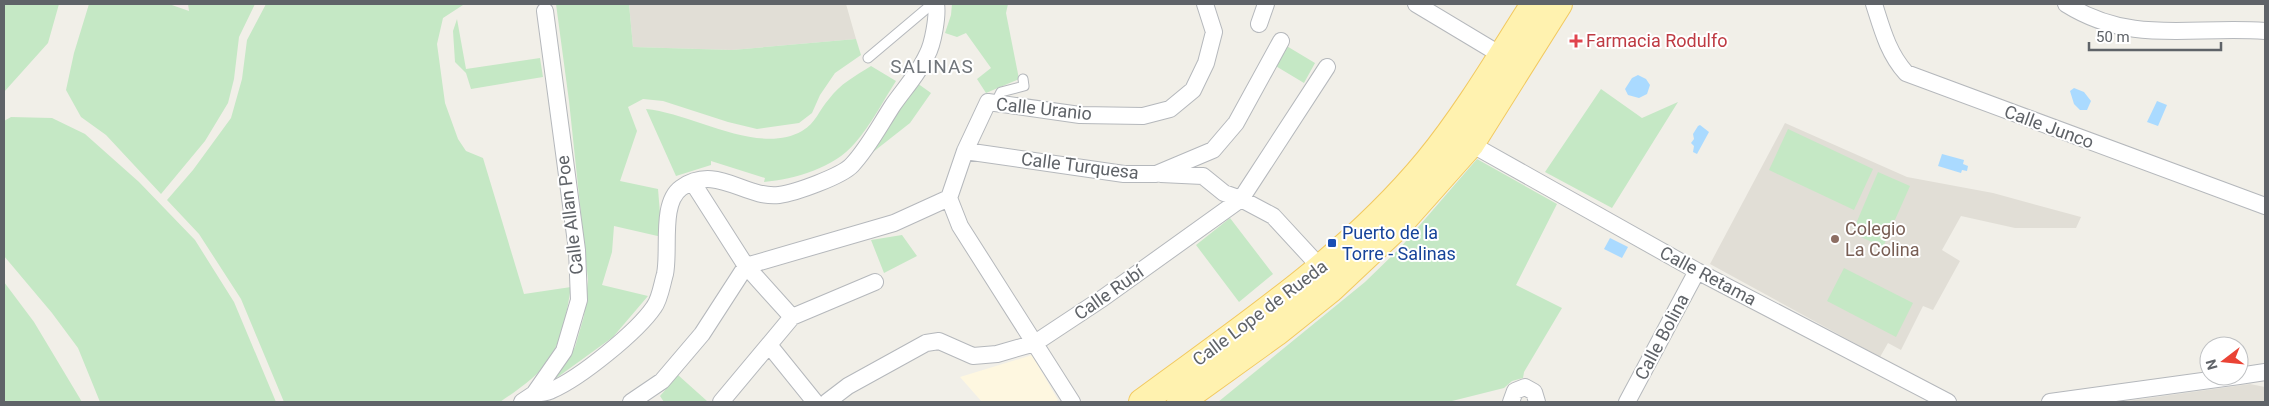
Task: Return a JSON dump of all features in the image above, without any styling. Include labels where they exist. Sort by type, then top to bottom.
[{"type":"main road","name":"Calle Lope de Rueda","points":[[1142,402],[1320,268],[1364,228],[1427,162],[1462,115],[1534,4]]},
{"type":"main road","name":"Calle Lope de Rueda","points":[[1180,402],[1276,333],[1331,290],[1398,226],[1471,144],[1559,4]]},
{"type":"main road","name":"Calle Lope de Rueda","points":[[1197,402],[1208,392],[1218,375]]},
{"type":"street","points":[[528,398],[552,391],[581,373],[625,338],[655,306],[665,273],[668,212],[672,197],[677,192],[692,183],[717,178],[752,191],[778,195],[815,185],[851,166],[928,55],[938,12],[936,4]]},
{"type":"street","name":"Calle Uranio","points":[[949,198],[965,151],[988,102],[1080,115],[1142,116],[1170,109],[1193,90],[1206,63],[1214,32],[1205,4]]},
{"type":"street","points":[[1259,24],[1266,4]]},
{"type":"street","points":[[1416,4],[1501,55]]},
{"type":"street","name":"Calle Junco","points":[[1874,4],[1887,45],[1896,62],[1906,73],[2265,206]]},
{"type":"street","points":[[2066,4],[2087,17],[2127,28],[2168,32],[2265,31]]},
{"type":"street","name":"Calle Allan Poe","points":[[528,398],[564,352],[579,300],[577,250],[545,11]]},
{"type":"street","name":"Calle Turquesa","points":[[965,151],[1124,174],[1156,174],[1213,150],[1236,123],[1281,41]]},
{"type":"street","name":"Calle Rubí","points":[[827,402],[848,386],[926,343],[939,341],[973,356],[997,354],[1035,343],[1103,298],[1241,199],[1327,67]]},
{"type":"street","name":"Calle Retama","points":[[1471,144],[1697,271],[1948,402]]},
{"type":"street","points":[[1156,174],[1204,176],[1224,193],[1241,199],[1273,216],[1320,268]]},
{"type":"street","points":[[692,183],[746,266],[792,318]]},
{"type":"street","points":[[631,402],[662,381],[696,341],[746,266],[894,223],[949,198],[960,226],[1072,402]]},
{"type":"street","name":"Calle Bolina","points":[[1626,402],[1697,271]]},
{"type":"street","points":[[721,402],[792,318],[875,282]]},
{"type":"street","points":[[769,345],[816,402]]},
{"type":"street","points":[[2249,374],[2265,372]]},
{"type":"street","points":[[2050,402],[2199,382]]},
{"type":"street","points":[[1511,402],[1515,391],[1525,388],[1534,392],[1537,402]]},
{"type":"lane","points":[[868,58],[932,4]]},
{"type":"lane","points":[[996,102],[1001,92],[1024,86],[1022,79]]},
{"type":"shaded area","points":[[629,4],[846,4],[856,39],[732,50],[633,47]]},
{"type":"shaded area","name":"Colegio La Colina","points":[[1785,123],[1907,177],[1993,193],[2081,217],[2076,228],[2015,228],[1961,216],[1942,250],[1960,261],[1933,310],[1923,306],[1901,350],[1888,343],[1880,357],[1710,264]]},
{"type":"shaded area","points":[[1032,355],[1058,400],[1055,402],[982,402],[960,377]]},
{"type":"shaded area","points":[[2249,384],[2265,387],[2265,402],[2127,401],[2236,386],[2249,386]]},
{"type":"green space","points":[[4,4],[59,4],[48,43],[4,92]]},
{"type":"green space","points":[[89,4],[169,4],[189,11],[188,4],[255,4],[239,37],[234,79],[228,103],[205,141],[161,194],[106,135],[81,117],[66,90],[74,53]]},
{"type":"green space","points":[[266,4],[463,5],[443,18],[437,44],[445,103],[458,139],[466,151],[483,158],[524,294],[571,287],[561,333],[550,358],[534,376],[500,402],[284,402],[241,299],[199,234],[167,200],[193,170],[231,118],[242,79],[247,40]]},
{"type":"green space","points":[[556,4],[629,4],[633,47],[732,50],[856,39],[861,55],[835,73],[820,95],[812,113],[799,123],[757,129],[728,122],[663,101],[643,99],[628,107],[637,131],[620,181],[658,189],[662,237],[614,226],[612,252],[602,285],[648,296],[613,337],[555,379],[575,347],[584,316],[588,280],[569,101]]},
{"type":"green space","points":[[952,4],[1008,4],[1006,13],[1019,79],[986,93],[977,79],[991,68],[966,33],[957,37],[945,33],[951,15]]},
{"type":"green space","points":[[457,19],[466,69],[540,58],[543,77],[471,89],[466,73],[455,62],[453,31]]},
{"type":"green space","points":[[1285,45],[1315,63],[1304,83],[1274,65]]},
{"type":"green space","points":[[871,66],[896,81],[866,129],[846,152],[825,166],[788,178],[764,182],[765,178],[711,161],[711,165],[676,176],[646,109],[664,112],[745,136],[766,139],[785,137],[807,128],[838,89]]},
{"type":"green space","points":[[917,83],[931,93],[910,123],[868,156]]},
{"type":"green space","points":[[1601,89],[1642,118],[1678,102],[1612,208],[1545,172]]},
{"type":"green space","points":[[11,117],[52,118],[85,134],[139,182],[195,240],[234,302],[276,402],[100,402],[78,348],[52,313],[4,256],[4,121]]},
{"type":"green space","points":[[1788,129],[1873,169],[1854,210],[1769,170]]},
{"type":"green space","points":[[1477,159],[1557,204],[1516,285],[1562,308],[1524,372],[1523,378],[1512,381],[1504,388],[1448,402],[1218,402],[1365,282],[1400,248]]},
{"type":"green space","points":[[1878,172],[1910,186],[1883,247],[1852,233]]},
{"type":"green space","points":[[1230,218],[1273,274],[1239,302],[1196,245]]},
{"type":"green space","points":[[902,235],[917,256],[884,273],[871,240]]},
{"type":"green space","points":[[1844,268],[1913,303],[1896,337],[1827,301]]},
{"type":"green space","points":[[4,282],[34,322],[82,402],[4,402]]},
{"type":"green space","points":[[678,375],[707,401],[664,402],[660,396]]},
{"type":"water","points":[[1638,75],[1646,79],[1650,85],[1647,94],[1639,98],[1628,95],[1625,89],[1632,78]]},
{"type":"water","points":[[2074,88],[2084,92],[2091,101],[2087,110],[2080,110],[2074,104],[2070,91]]},
{"type":"water","points":[[2157,101],[2167,105],[2158,126],[2147,122]]},
{"type":"water","points":[[1700,125],[1709,132],[1697,154],[1693,152],[1694,146],[1691,143],[1694,139],[1693,134]]},
{"type":"water","points":[[1942,154],[1964,160],[1963,164],[1968,166],[1967,171],[1962,170],[1961,173],[1938,166]]},
{"type":"water","points":[[1610,238],[1628,247],[1622,258],[1604,249]]},
{"type":"place","name":"Farmacia Rodulfo","points":[[1576,41]]},
{"type":"place","name":"Colegio La Colina","points":[[1835,239]]},
{"type":"place","name":"Puerto de la Torre - Salinas","points":[[1332,243]]},
{"type":"district","name":"SALINAS","points":[[932,66]]}]
